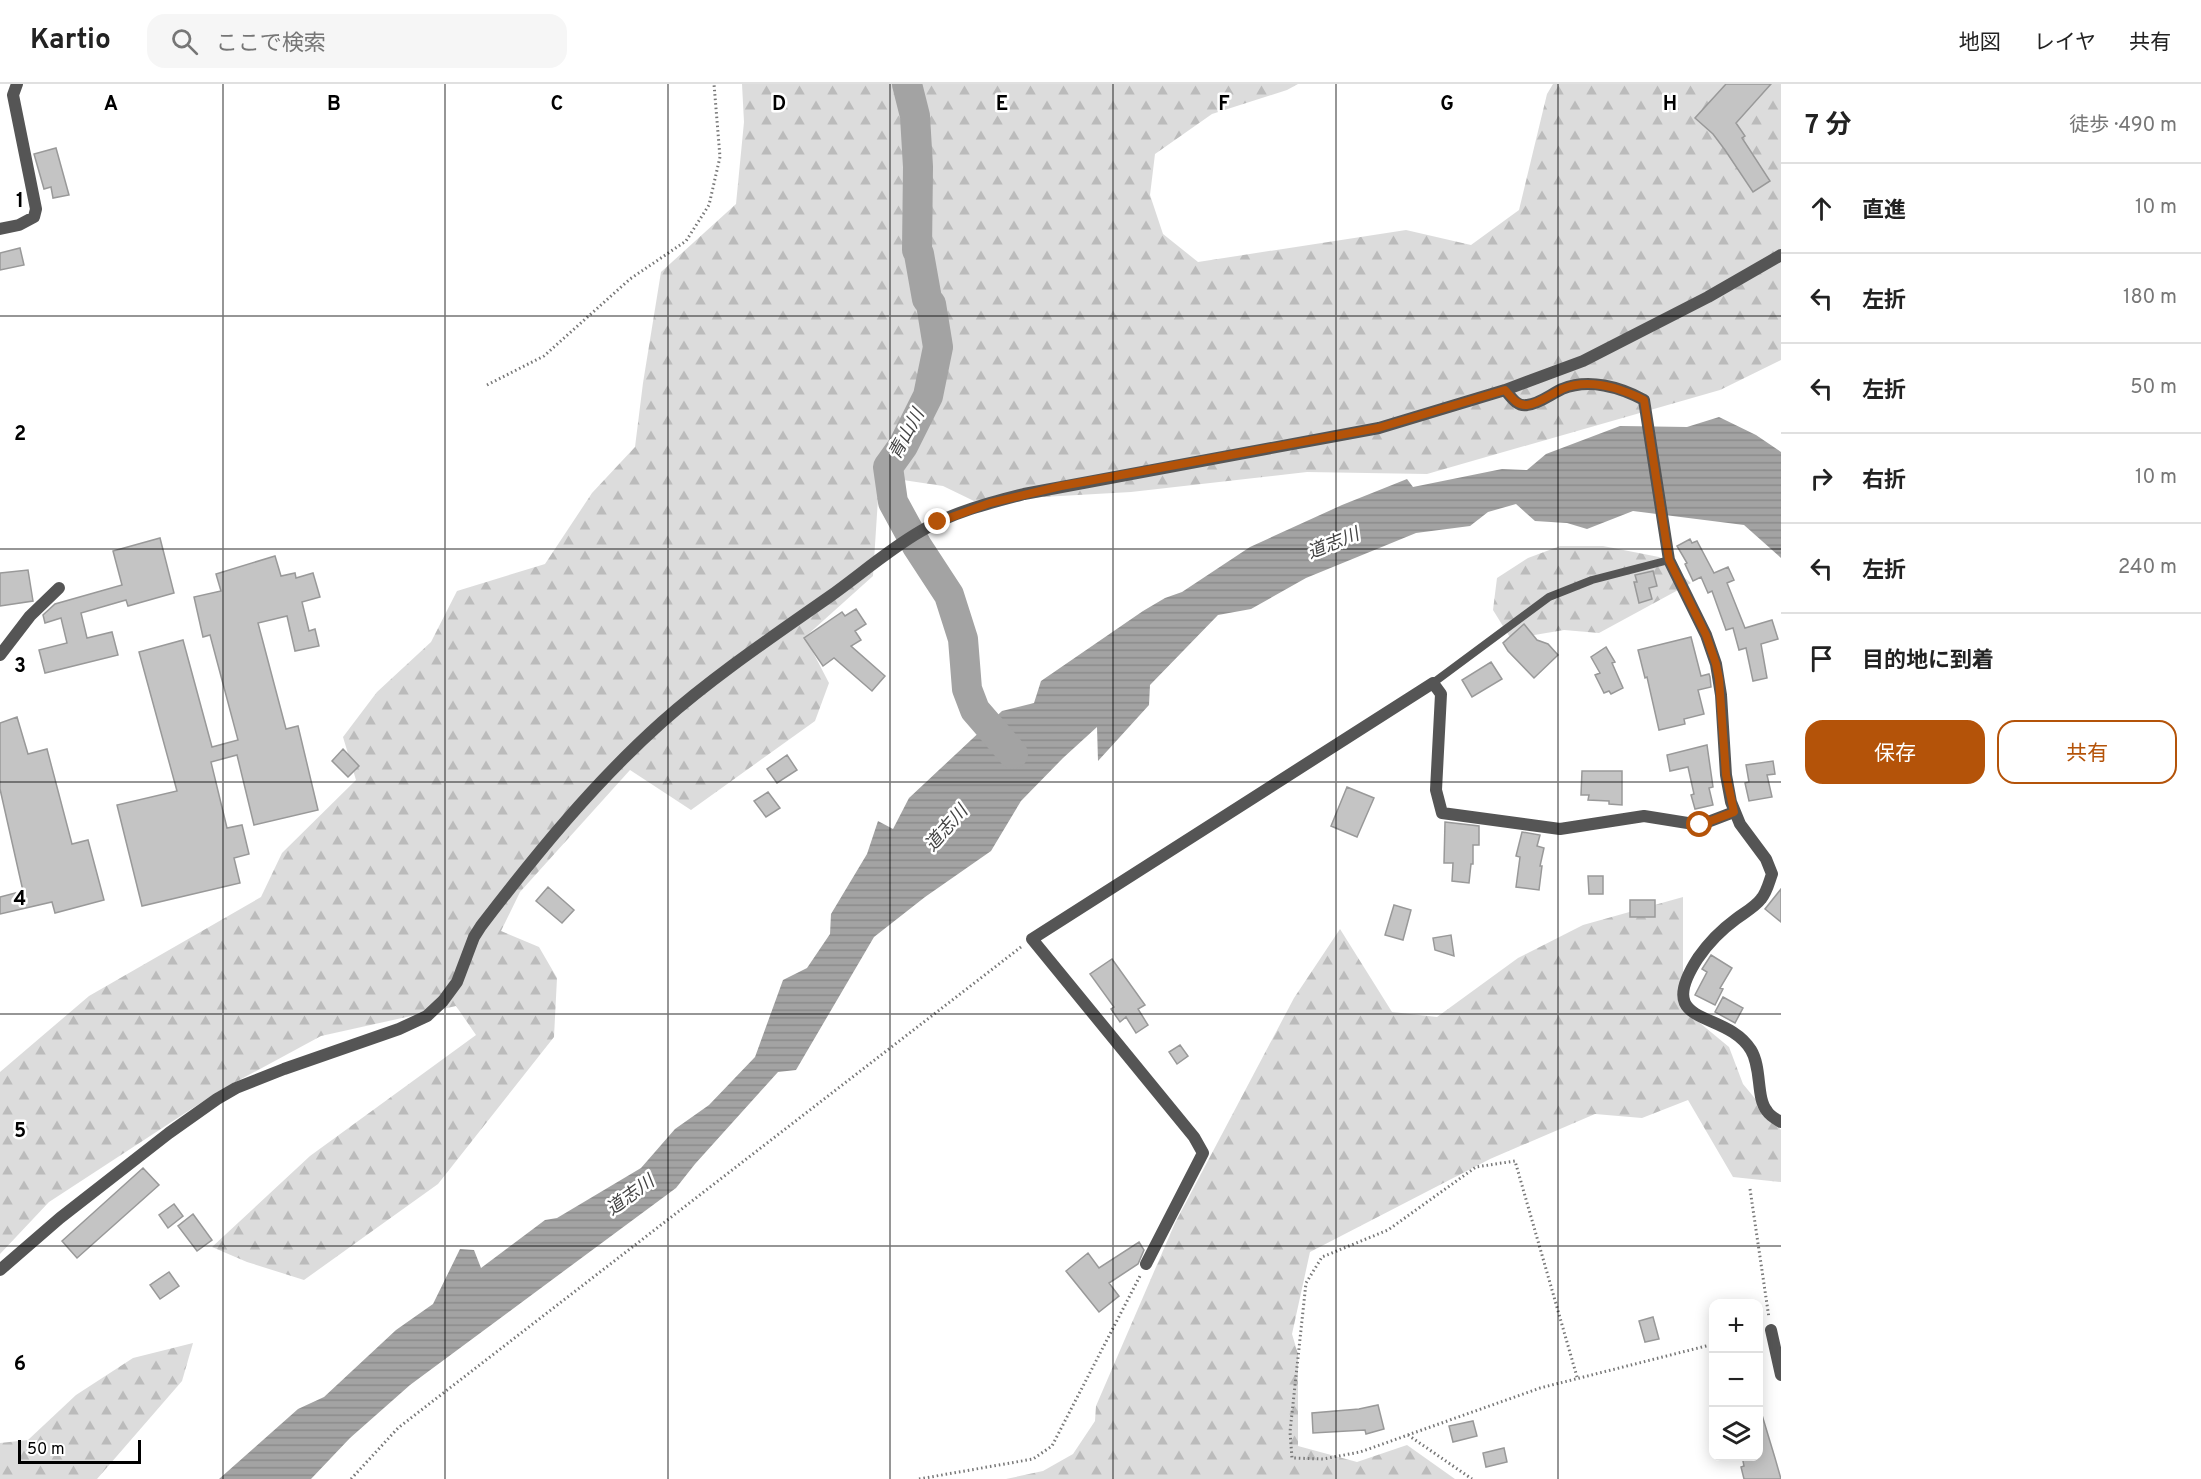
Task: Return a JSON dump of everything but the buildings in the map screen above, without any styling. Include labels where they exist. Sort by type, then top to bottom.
[{"type":"street","points":[[0,229],[20,225],[34,217],[36,209],[13,94],[16,84]]},
{"type":"street","points":[[0,1270],[60,1218],[169,1133],[217,1099],[236,1088],[284,1069],[399,1029],[427,1016],[437,1008],[457,982],[481,926],[568,818],[611,772],[663,721],[723,673],[893,549],[923,530],[972,509],[1024,494],[1378,428],[1505,390],[1583,362],[1708,297],[1781,255]]},
{"type":"street","points":[[1505,390],[1514,400],[1529,406],[1570,387],[1589,384],[1619,389],[1644,400],[1669,560],[1706,635],[1716,664],[1721,695],[1726,775],[1734,812],[1776,875],[1761,899],[1708,944],[1694,964],[1683,990],[1683,999],[1686,1008],[1692,1014],[1710,1020],[1733,1033],[1751,1050],[1759,1070],[1765,1110],[1781,1122]]},
{"type":"street","points":[[0,655],[30,616],[59,588]]},
{"type":"street","points":[[1146,1264],[1203,1153],[1194,1137],[1032,939],[1433,683],[1441,694],[1436,790],[1442,813],[1560,829],[1644,816],[1700,825],[1734,812]]},
{"type":"street","points":[[1771,1330],[1781,1375]]},
{"type":"lane","points":[[1433,683],[1549,597],[1592,580],[1669,560]]},
{"type":"path","points":[[487,386],[544,356],[630,279],[686,241],[709,205],[720,157],[714,84]]},
{"type":"path","points":[[351,1479],[398,1428],[1032,939]]},
{"type":"path","points":[[1577,1377],[1515,1161],[1476,1167],[1388,1230],[1322,1257],[1306,1283],[1290,1432],[1292,1458],[1323,1460],[1360,1452],[1540,1388],[1709,1345]]},
{"type":"path","points":[[1750,1190],[1771,1330]]},
{"type":"path","points":[[919,1479],[1034,1459],[1052,1446],[1146,1264]]},
{"type":"path","points":[[1408,1435],[1472,1479]]},
{"type":"green space","points":[[742,84],[1298,84],[1287,90],[1212,114],[1155,154],[1150,195],[1163,234],[1198,262],[1406,230],[1471,245],[1519,210],[1547,94],[1553,84],[1781,84],[1781,360],[1720,390],[1427,474],[1307,472],[1131,492],[974,501],[943,486],[903,480],[881,452],[873,576],[805,637],[829,683],[815,721],[691,810],[630,770],[520,892],[501,931],[539,947],[557,978],[554,1037],[438,1184],[304,1280],[247,1262],[212,1247],[310,1156],[476,1035],[456,1006],[321,1036],[219,1091],[49,1202],[0,1254],[0,1072],[89,996],[261,897],[282,853],[356,780],[343,737],[377,692],[431,642],[457,591],[545,564],[592,493],[635,447],[661,272],[736,204],[744,122]]},
{"type":"green space","points":[[1560,546],[1603,546],[1659,557],[1691,583],[1599,633],[1564,630],[1511,639],[1493,610],[1497,578],[1528,558]]},
{"type":"green space","points":[[1683,897],[1683,1009],[1729,1047],[1743,1084],[1781,1130],[1781,1182],[1733,1177],[1688,1100],[1642,1118],[1595,1114],[1490,1159],[1310,1252],[1292,1334],[1298,1354],[1298,1446],[1357,1462],[1407,1445],[1455,1479],[1006,1479],[1043,1471],[1073,1454],[1095,1421],[1096,1406],[1175,1223],[1294,998],[1340,929],[1392,1012],[1437,1017],[1518,958],[1583,925]]},
{"type":"green space","points":[[193,1343],[182,1381],[97,1479],[0,1479],[0,1443],[28,1440],[76,1395],[133,1358]]},
{"type":"water","name":"道志川","points":[[1719,417],[1756,435],[1781,452],[1781,558],[1744,525],[1633,511],[1587,529],[1567,523],[1535,521],[1516,504],[1488,512],[1470,526],[1416,533],[1306,578],[1251,609],[1218,615],[1150,685],[1149,705],[1098,761],[1097,727],[1021,801],[991,851],[925,897],[874,937],[796,1070],[778,1072],[676,1188],[410,1385],[350,1438],[311,1479],[219,1479],[298,1409],[324,1397],[396,1330],[433,1304],[460,1249],[474,1250],[481,1268],[545,1220],[557,1218],[641,1168],[675,1129],[709,1105],[755,1057],[783,980],[807,968],[830,934],[831,914],[867,854],[878,821],[893,829],[909,798],[1002,711],[1034,703],[1041,681],[1143,611],[1165,598],[1182,592],[1250,547],[1342,505],[1407,479],[1413,487],[1502,469],[1527,470],[1546,454],[1620,426],[1687,427]]},
{"type":"waterway","name":"青山川","points":[[907,84],[915,116],[918,167],[917,250],[927,299],[931,304],[938,347],[928,396],[903,446],[888,467],[893,502],[917,546],[949,595],[963,639],[967,689],[975,710],[1013,754]]},
{"type":"route","points":[[938,522],[990,503],[1061,486],[1104,480],[1378,428],[1403,422],[1485,394],[1505,390],[1514,400],[1529,406],[1570,387],[1589,384],[1619,389],[1644,400],[1669,560],[1706,635],[1719,679],[1726,775],[1734,812],[1700,825]]}]
